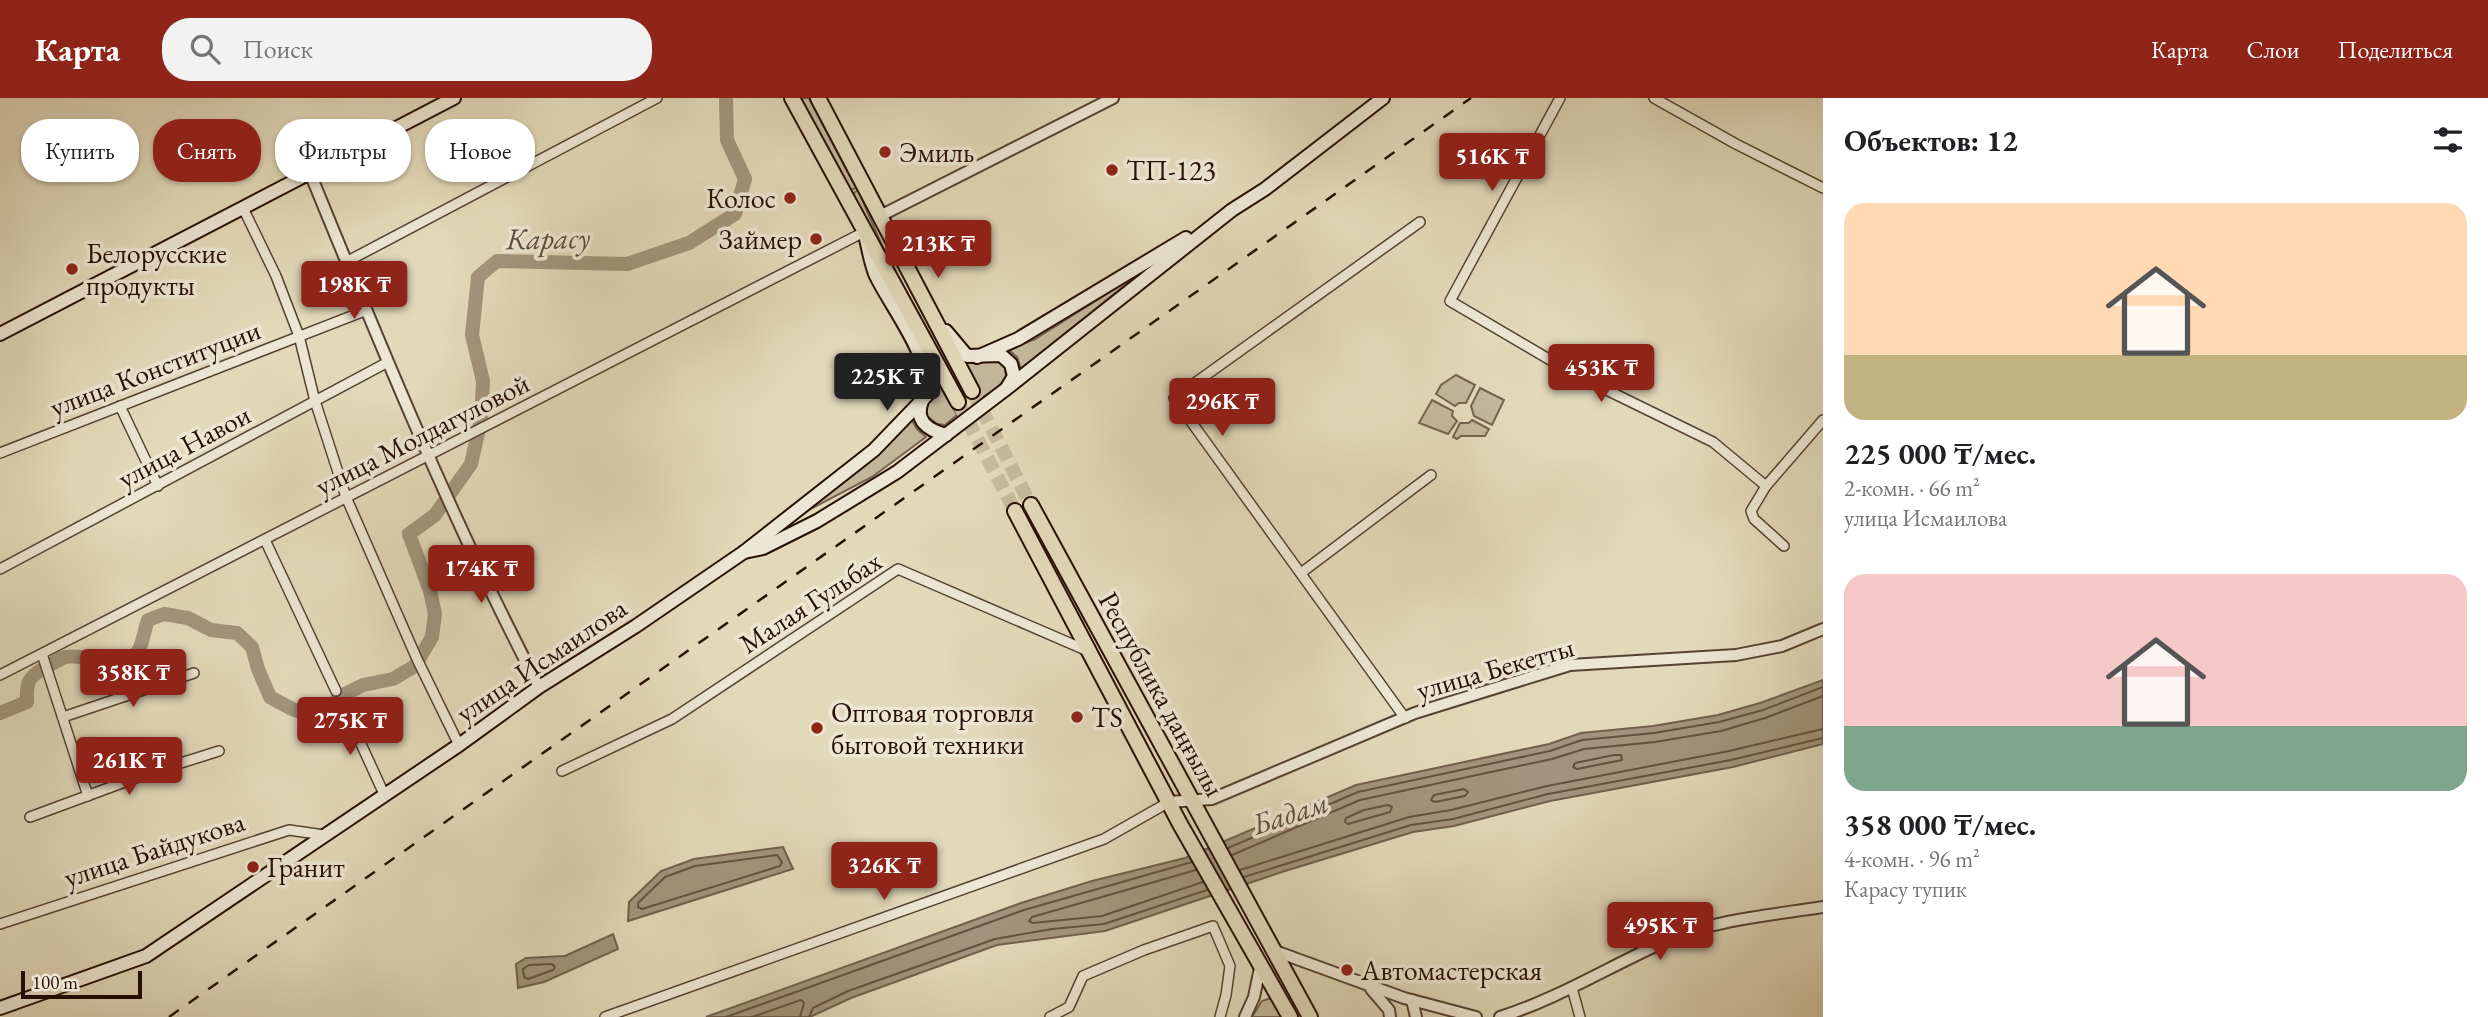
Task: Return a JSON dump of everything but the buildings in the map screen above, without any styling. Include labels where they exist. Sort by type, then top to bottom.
[{"type":"main road","points":[[411,120],[454,98]]},
{"type":"main road","points":[[792,98],[958,402]]},
{"type":"main road","points":[[818,98],[972,391]]},
{"type":"main road","points":[[977,357],[1018,339],[1265,189],[1383,98]]},
{"type":"main road","points":[[0,334],[293,182]]},
{"type":"main road","name":"улица Исмаилова","points":[[744,552],[764,548],[817,521],[897,472],[1231,210]]},
{"type":"main road","points":[[882,220],[906,254],[952,340],[967,356],[1001,355],[1011,364],[1014,376],[1006,389]]},
{"type":"main road","points":[[864,232],[874,272],[925,368],[929,381],[928,394],[919,409],[920,419],[928,428],[946,435]]},
{"type":"main road","name":"улица Исмаилова","points":[[0,1008],[146,956],[458,745],[539,687],[636,626],[744,552],[874,450],[922,401]]},
{"type":"main road","name":"Республика даңғылы","points":[[1031,505],[1310,1017]]},
{"type":"main road","name":"Республика даңғылы","points":[[1015,510],[1171,806],[1290,1017]]},
{"type":"street","points":[[346,262],[657,98]]},
{"type":"street","points":[[882,220],[1113,98]]},
{"type":"street","points":[[1560,98],[1450,302],[1574,374],[1713,442],[1766,486]]},
{"type":"street","points":[[1654,98],[1823,188]]},
{"type":"street","points":[[314,182],[428,456],[539,687]]},
{"type":"street","points":[[243,208],[276,276],[299,336],[315,401],[346,497],[458,745]]},
{"type":"street","points":[[1405,718],[1174,398],[1420,222]]},
{"type":"street","name":"улица Молдагуловой","points":[[0,675],[44,659],[346,497],[864,232]]},
{"type":"street","name":"улица Конституции","points":[[0,453],[367,310]]},
{"type":"street","name":"улица Навои","points":[[0,569],[388,362]]},
{"type":"street","points":[[120,406],[158,485]]},
{"type":"street","points":[[1784,546],[1754,519],[1751,511],[1766,486],[1823,420]]},
{"type":"street","points":[[1300,573],[1431,475]]},
{"type":"street","points":[[265,540],[336,691]]},
{"type":"street","name":"Малая Гульбах","points":[[562,771],[672,719],[898,569],[1090,652]]},
{"type":"street","name":"улица Бекетты","points":[[1171,806],[1212,799],[1405,718],[1570,665],[1736,655],[1782,646],[1823,629]]},
{"type":"street","points":[[44,659],[88,796]]},
{"type":"street","points":[[63,717],[194,673]]},
{"type":"street","points":[[344,707],[384,794]]},
{"type":"street","points":[[30,817],[149,773],[219,751]]},
{"type":"street","points":[[605,1017],[1104,839],[1171,806]]},
{"type":"street","name":"улица Байдукова","points":[[0,924],[289,830],[324,835]]},
{"type":"street","points":[[1500,1017],[1544,1002],[1671,939],[1700,928],[1823,906]]},
{"type":"street","points":[[1050,1017],[1069,1007],[1083,976],[1144,950],[1213,926],[1230,966],[1220,1017]]},
{"type":"street","points":[[1275,951],[1412,1000],[1476,1017]]},
{"type":"street","points":[[1245,1017],[1254,996],[1261,962]]},
{"type":"street","points":[[1365,984],[1390,1010],[1390,1017]]},
{"type":"street","points":[[1572,988],[1580,1017]]},
{"type":"street","points":[[1254,996],[1276,989]]},
{"type":"street","points":[[1412,1000],[1416,1017]]},
{"type":"shaded area","points":[[800,98],[809,98],[856,188],[849,191]]},
{"type":"shaded area","points":[[858,190],[884,250],[851,195]]},
{"type":"shaded area","points":[[1140,273],[1021,369],[1017,357],[1009,350],[1035,339]]},
{"type":"shaded area","points":[[950,348],[968,360],[998,361],[1005,368],[1006,377],[999,386],[979,400]]},
{"type":"shaded area","points":[[933,372],[957,415],[945,425],[937,424],[926,415],[926,407],[934,390]]},
{"type":"shaded area","points":[[1456,375],[1475,385],[1466,403],[1455,406],[1436,394],[1441,385]]},
{"type":"shaded area","points":[[1480,388],[1504,400],[1492,425],[1474,416],[1471,406]]},
{"type":"shaded area","points":[[1432,400],[1453,411],[1452,416],[1457,421],[1448,434],[1419,423]]},
{"type":"shaded area","points":[[911,419],[926,437],[872,477],[776,527]]},
{"type":"shaded area","points":[[1472,420],[1489,429],[1485,436],[1461,436],[1457,439],[1453,437],[1460,423],[1469,423]]},
{"type":"shaded area","points":[[1271,998],[1285,1017],[1252,1017],[1262,1001]]},
{"type":"water","points":[[1823,680],[1823,744],[1733,767],[1550,801],[1454,826],[1413,832],[1105,931],[997,945],[851,998],[810,1017],[706,1017],[1021,903],[1092,881],[1185,858],[1356,785],[1549,744],[1581,733],[1653,726],[1718,715]]},
{"type":"water","points":[[783,847],[793,869],[628,921],[629,902],[661,871],[694,859]]},
{"type":"water","points":[[613,934],[618,949],[544,982],[518,988],[516,964],[526,958],[565,956]]},
{"type":"waterway","name":"Карасу","points":[[0,713],[27,702],[27,690],[32,677],[63,658],[73,656],[116,662],[130,659],[138,652],[148,620],[164,614],[188,618],[211,630],[237,633],[252,647],[270,697],[292,709],[311,715],[324,713],[341,696],[363,685],[393,679],[415,666],[432,637],[435,614],[430,591],[409,534],[435,515],[471,464],[481,420],[483,381],[472,335],[478,277],[497,261],[627,264],[689,243],[735,214],[745,179],[727,140],[726,98]]},
{"type":"tunnel","points":[[972,391],[1031,505]]},
{"type":"tunnel","points":[[958,402],[1015,511]]},
{"type":"railway","points":[[169,1017],[1471,98]]},
{"type":"place","name":"Эмиль","points":[[885,152]]},
{"type":"place","name":"ТП-123","points":[[1112,170]]},
{"type":"place","name":"Колос","points":[[790,198]]},
{"type":"place","name":"Займер","points":[[816,239]]},
{"type":"place","name":"Белорусские продукты","points":[[72,269]]},
{"type":"place","name":"TS","points":[[1077,717]]},
{"type":"place","name":"Оптовая торговля бытовой техники","points":[[817,728]]},
{"type":"place","name":"Гранит","points":[[253,867]]},
{"type":"place","name":"Автомастерская","points":[[1347,970]]},
{"type":"water label","name":"Бадам","points":[[1290,813]]}]
